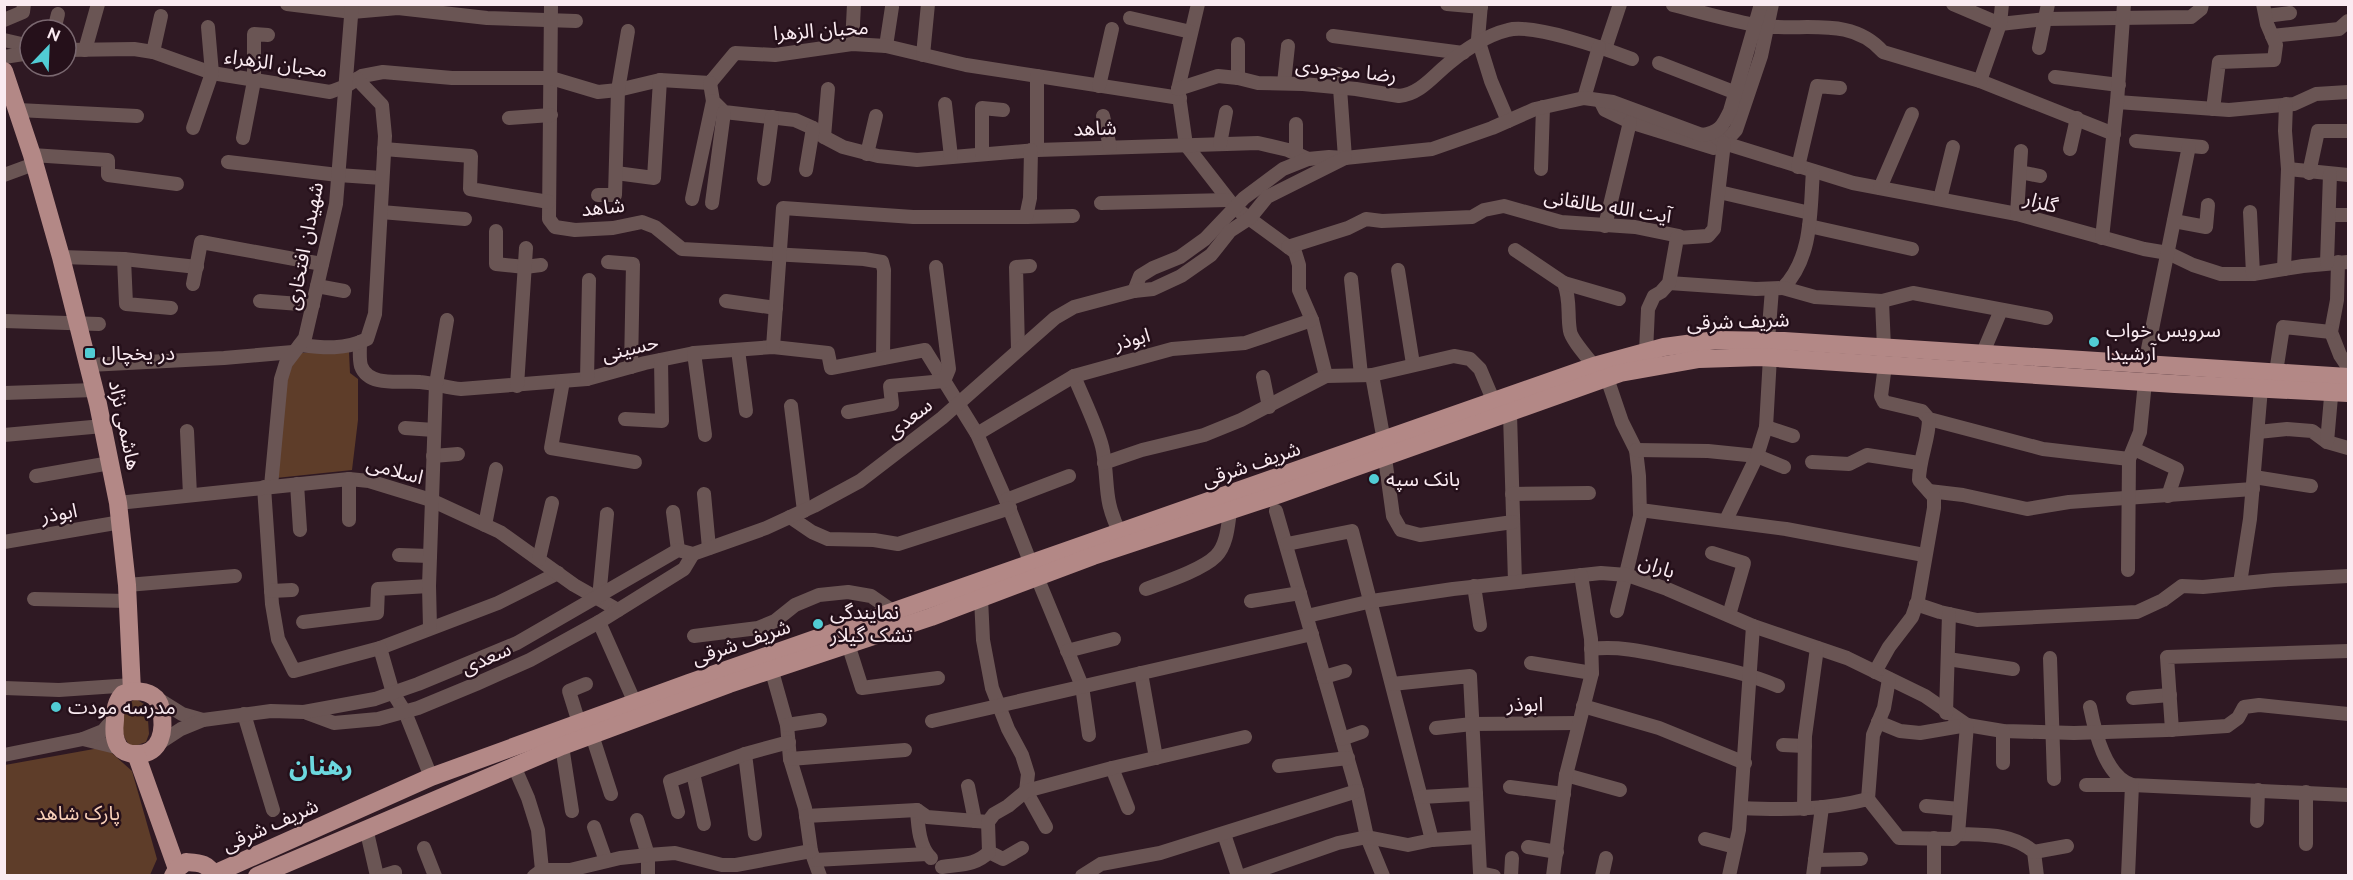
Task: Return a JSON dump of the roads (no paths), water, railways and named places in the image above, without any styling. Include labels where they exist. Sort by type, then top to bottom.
[{"type":"main road","name":"هاشمی نژاد","points":[[4,70],[11,105],[31,153],[61,257],[76,325],[89,365],[103,426],[121,522],[132,688]]},
{"type":"main road","name":"شریف شرقی","points":[[1384,449],[1510,414],[1646,352],[1716,340],[1769,349],[2025,366],[2145,373],[2276,372],[2349,377]]},
{"type":"main road","name":"شریف شرقی","points":[[214,875],[431,777],[848,644],[981,598],[1034,571],[1120,533],[1345,463],[1384,449],[1494,402],[1601,372],[1620,374],[1769,349]]},
{"type":"main road","name":"شریف شرقی","points":[[1885,356],[1982,354],[2025,366]]},
{"type":"main road","name":"شریف شرقی","points":[[2145,373],[2261,388],[2349,393]]},
{"type":"main road","name":"شریف شرقی","points":[[257,876],[562,746],[586,729],[635,703],[894,612],[1093,555],[1230,511],[1345,463]]},
{"type":"main road","points":[[140,750],[162,726],[158,699],[132,688],[118,700],[114,731],[140,750],[179,869],[200,863],[209,867],[214,875]]},
{"type":"street","points":[[4,20],[23,12],[24,4]]},
{"type":"street","points":[[85,50],[98,4]]},
{"type":"street","points":[[287,4],[352,8],[398,7],[487,18],[576,21]]},
{"type":"street","name":"شاهد","points":[[551,4],[549,219],[555,227],[575,230],[613,228],[642,222],[655,227],[682,249],[882,262],[884,270],[883,358]]},
{"type":"street","points":[[852,44],[854,4]]},
{"type":"street","points":[[923,55],[928,4]]},
{"type":"street","points":[[1198,4],[1179,94],[1186,145],[1232,204],[1295,252],[1299,265],[1299,290],[1312,320],[1326,376]]},
{"type":"street","points":[[1447,4],[1481,6],[1479,42],[1491,81],[1508,121]]},
{"type":"street","points":[[1584,98],[1620,4]]},
{"type":"street","points":[[1713,134],[1724,123],[1761,56],[1761,4]]},
{"type":"street","points":[[1761,26],[1772,4]]},
{"type":"street","points":[[1980,81],[2000,24],[2002,4]]},
{"type":"street","points":[[2039,48],[2048,4]]},
{"type":"street","points":[[1958,5],[2000,24],[2046,19],[2063,12],[2124,11],[2192,17],[2201,9],[2202,4]]},
{"type":"street","points":[[1673,5],[1761,26],[1844,28],[1872,39],[1883,52],[1980,81],[2114,134]]},
{"type":"street","points":[[886,46],[892,7]]},
{"type":"street","name":"شهیدان افتخاری","points":[[352,8],[352,83],[336,204],[305,338],[286,363],[280,379],[267,487],[271,591],[278,639],[294,671],[380,648]]},
{"type":"street","points":[[2213,109],[2219,62],[2274,60],[2276,45],[2265,10],[2290,13]]},
{"type":"street","points":[[2102,238],[2119,85],[2124,11]]},
{"type":"street","points":[[57,18],[58,14]]},
{"type":"street","points":[[153,52],[162,16]]},
{"type":"street","points":[[1130,18],[1191,32]]},
{"type":"street","points":[[2272,36],[2339,28],[2349,21]]},
{"type":"street","points":[[193,128],[212,73],[208,27]]},
{"type":"street","points":[[1099,86],[1112,29]]},
{"type":"street","name":"رضا موجودی","points":[[1179,94],[1218,76],[1258,83],[1339,81],[1399,96],[1411,95],[1479,42],[1508,30],[1534,29],[1632,58]]},
{"type":"street","points":[[598,195],[615,195],[618,90],[628,32]]},
{"type":"street","points":[[243,138],[254,81],[254,34],[268,35]]},
{"type":"street","points":[[1333,36],[1464,53]]},
{"type":"street","name":"محبان الزهرا","points":[[710,83],[735,53],[775,55],[852,44],[886,46],[923,55],[1099,86],[1179,94]]},
{"type":"street","points":[[1238,44],[1238,78]]},
{"type":"street","points":[[1284,83],[1288,46]]},
{"type":"street","name":"محبان الزهراء","points":[[78,50],[134,49],[153,52],[212,73],[330,92],[362,76],[383,72],[452,78],[551,78]]},
{"type":"street","points":[[1659,63],[1741,95]]},
{"type":"street","points":[[1026,217],[1034,150],[1037,76]]},
{"type":"street","points":[[2055,77],[2119,85]]},
{"type":"street","points":[[551,78],[598,92],[618,90],[660,80],[710,83],[713,101],[692,199]]},
{"type":"street","points":[[616,172],[654,178],[660,80]]},
{"type":"street","points":[[1339,81],[1345,158]]},
{"type":"street","points":[[89,365],[224,358],[296,349],[352,346],[367,339],[375,314],[384,149],[382,105],[352,83]]},
{"type":"street","points":[[1798,167],[1817,86],[1840,88]]},
{"type":"street","points":[[806,170],[819,132],[828,90]]},
{"type":"street","points":[[2117,102],[2229,110],[2294,104],[2316,94],[2349,92]]},
{"type":"street","points":[[1741,95],[1736,130],[1724,143],[1719,192],[1912,249]]},
{"type":"street","name":"سعدی","points":[[1134,291],[1140,276],[1153,267],[1180,257],[1205,239],[1232,204],[1244,198],[1302,156],[1345,158],[1432,149],[1543,107],[1584,98],[1613,102],[1702,135],[1713,134],[1724,143],[1714,148],[1630,122],[1605,110],[1601,102]]},
{"type":"street","points":[[712,203],[724,112],[713,101]]},
{"type":"street","points":[[945,104],[951,157]]},
{"type":"street","points":[[2284,269],[2288,169],[2285,131],[2286,104]]},
{"type":"street","points":[[11,105],[137,116]]},
{"type":"street","points":[[1540,169],[1543,107]]},
{"type":"street","points":[[982,154],[982,108],[1004,110]]},
{"type":"street","name":"شاهد","points":[[724,112],[795,120],[843,147],[867,154],[917,160],[1034,150],[1258,143],[1302,156]]},
{"type":"street","points":[[1220,144],[1226,112]]},
{"type":"street","points":[[1880,188],[1912,114]]},
{"type":"street","points":[[509,118],[551,115]]},
{"type":"street","points":[[867,154],[876,116]]},
{"type":"street","points":[[1103,116],[1110,147]]},
{"type":"street","points":[[764,179],[772,117]]},
{"type":"street","points":[[2070,149],[2077,118]]},
{"type":"street","points":[[1605,226],[1630,122]]},
{"type":"street","points":[[1296,124],[1302,156]]},
{"type":"street","points":[[2309,172],[2318,131],[2349,131]]},
{"type":"street","points":[[2128,570],[2132,454],[2140,432],[2145,373],[2174,221],[2196,147],[2136,141]]},
{"type":"street","name":"گلزار","points":[[1724,143],[1798,167],[1880,188],[2017,214],[2144,249],[2168,253],[2193,265],[2221,274],[2253,274],[2338,262]]},
{"type":"street","points":[[1940,199],[1953,147]]},
{"type":"street","points":[[384,149],[471,156],[471,189],[549,202]]},
{"type":"street","points":[[2017,214],[2021,151]]},
{"type":"street","points":[[4,175],[31,153],[108,160],[108,175],[177,184]]},
{"type":"street","name":"سعدی","points":[[304,712],[334,723],[378,719],[405,712],[457,692],[531,660],[599,622],[684,569],[693,554],[804,511],[860,481],[957,404],[1055,318],[1074,307],[1134,291],[1154,289],[1181,276],[1211,255],[1230,231],[1250,218],[1267,197],[1345,158]]},
{"type":"street","points":[[228,162],[382,178]]},
{"type":"street","points":[[2288,169],[2349,175]]},
{"type":"street","points":[[1726,520],[1757,456],[1766,427],[1769,349],[1778,288],[1791,280],[1801,262],[1806,246],[1813,171]]},
{"type":"street","points":[[2020,172],[2040,176]]},
{"type":"street","points":[[2330,174],[2329,215],[2338,262],[2337,300],[2331,332],[2340,355],[2349,367]]},
{"type":"street","name":"آیت الله طالقانی","points":[[1287,247],[1348,228],[1366,219],[1382,221],[1472,217],[1484,210],[1504,206],[1561,222],[1635,227],[1679,236],[1708,236],[1714,229],[1719,192]]},
{"type":"street","points":[[1101,202],[1232,204]]},
{"type":"street","points":[[2174,221],[2206,227],[2208,206]]},
{"type":"street","points":[[773,347],[783,208],[913,217],[1073,216]]},
{"type":"street","points":[[381,212],[465,219]]},
{"type":"street","points":[[2250,212],[2253,274]]},
{"type":"street","points":[[2329,215],[2349,215]]},
{"type":"street","points":[[496,231],[496,264],[541,266]]},
{"type":"street","points":[[1646,352],[1648,309],[1654,296],[1669,283],[1679,236]]},
{"type":"street","points":[[193,284],[201,242],[322,264]]},
{"type":"street","points":[[517,386],[526,248]]},
{"type":"street","points":[[1515,250],[1564,283],[1619,299]]},
{"type":"street","points":[[61,257],[124,259],[197,267]]},
{"type":"street","points":[[124,259],[126,304],[171,308]]},
{"type":"street","points":[[608,262],[633,264],[631,367]]},
{"type":"street","points":[[1018,350],[1016,267],[1030,266]]},
{"type":"street","points":[[936,267],[949,369],[944,381]]},
{"type":"street","points":[[1398,270],[1413,364]]},
{"type":"street","points":[[1351,279],[1359,303],[1366,375],[1384,449],[1393,516],[1401,530],[1420,535],[1513,522]]},
{"type":"street","points":[[587,379],[589,280]]},
{"type":"street","points":[[1564,283],[1570,315],[1569,332],[1601,372],[1636,450],[1640,476],[1640,510],[1617,611]]},
{"type":"street","points":[[1669,283],[1778,288],[1815,297],[1882,301],[1913,293],[2046,318]]},
{"type":"street","points":[[317,286],[344,291]]},
{"type":"street","points":[[260,301],[313,305]]},
{"type":"street","points":[[726,301],[776,308]]},
{"type":"street","points":[[1882,301],[1885,356],[1881,396],[1884,402],[1922,411],[1929,419],[2043,449],[2132,454],[2177,469],[2168,496]]},
{"type":"street","points":[[1982,354],[2001,310]]},
{"type":"street","points":[[430,628],[431,500],[436,384],[447,320]]},
{"type":"street","name":"ابوذر","points":[[977,435],[1074,376],[1172,349],[1245,343],[1312,320]]},
{"type":"street","points":[[4,321],[99,324]]},
{"type":"street","points":[[2276,372],[2283,327],[2331,332]]},
{"type":"street","name":"حسینی","points":[[360,342],[361,365],[365,372],[373,378],[388,382],[436,384],[461,390],[587,379],[694,353],[773,347],[828,353],[831,368],[925,350],[944,381]]},
{"type":"street","points":[[738,350],[746,411]]},
{"type":"street","points":[[694,353],[705,435]]},
{"type":"street","points":[[1104,463],[1142,450],[1204,435],[1269,407],[1326,376],[1366,375],[1454,356],[1470,359],[1480,369],[1494,402]]},
{"type":"street","points":[[625,419],[662,421],[661,360]]},
{"type":"street","points":[[1074,376],[1103,449],[1107,499],[1111,515],[1120,533]]},
{"type":"street","points":[[1263,377],[1269,407]]},
{"type":"street","points":[[563,381],[551,448],[636,462]]},
{"type":"street","points":[[944,381],[977,435],[1008,504],[1082,686],[1089,735]]},
{"type":"street","points":[[848,412],[892,404],[890,386],[944,381]]},
{"type":"street","points":[[2240,583],[2253,483],[2261,388]]},
{"type":"street","points":[[4,393],[95,390]]},
{"type":"street","points":[[2327,442],[2331,397]]},
{"type":"street","points":[[791,406],[804,511]]},
{"type":"street","points":[[1510,414],[1515,582]]},
{"type":"street","points":[[1875,672],[1889,647],[1912,617],[1916,604],[1934,508],[1934,497],[1919,480],[1919,463],[1929,433],[1929,419]]},
{"type":"street","points":[[4,435],[103,426]]},
{"type":"street","points":[[1766,427],[1793,436]]},
{"type":"street","points":[[405,428],[434,430]]},
{"type":"street","points":[[2258,432],[2287,429],[2312,431],[2327,442],[2349,448]]},
{"type":"street","points":[[187,431],[190,495]]},
{"type":"street","points":[[1636,450],[1708,451],[1757,456],[1784,467]]},
{"type":"street","points":[[433,456],[458,454]]},
{"type":"street","points":[[1812,462],[1849,464],[1867,455],[1919,463]]},
{"type":"street","points":[[36,476],[110,463]]},
{"type":"street","points":[[486,525],[496,469]]},
{"type":"street","points":[[790,517],[812,532],[828,539],[874,540],[898,544],[1008,504],[1069,476]]},
{"type":"street","points":[[349,520],[350,479]]},
{"type":"street","name":"اسلامی","points":[[118,503],[350,479],[369,482],[431,500],[500,532],[558,573],[618,610]]},
{"type":"street","points":[[1929,491],[1963,495],[2026,509],[2069,502],[2168,496],[2253,483],[2311,486]]},
{"type":"street","points":[[297,484],[300,530]]},
{"type":"street","points":[[1512,494],[1589,493]]},
{"type":"street","points":[[704,494],[709,548]]},
{"type":"street","points":[[539,559],[552,503]]},
{"type":"street","points":[[1640,510],[1797,531],[1924,555]]},
{"type":"street","points":[[1146,588],[1178,578],[1216,556],[1226,538],[1230,511]]},
{"type":"street","points":[[1276,511],[1348,758],[1367,837],[1383,876]]},
{"type":"street","points":[[673,512],[678,550],[693,554]]},
{"type":"street","points":[[598,598],[607,514]]},
{"type":"street","name":"ابوذر","points":[[4,542],[121,522]]},
{"type":"street","points":[[1287,544],[1352,531],[1372,601],[1432,840]]},
{"type":"street","name":"سعدی","points":[[203,720],[272,711],[304,712],[375,699],[393,693],[478,661],[517,643],[678,550]]},
{"type":"street","points":[[1712,553],[1744,563],[1729,615]]},
{"type":"street","points":[[399,555],[430,556]]},
{"type":"street","points":[[431,777],[405,712],[393,693],[380,648],[498,603],[558,573]]},
{"type":"street","name":"باران","points":[[1307,616],[1372,601],[1474,586],[1601,573],[1627,575],[1753,626],[1847,658],[1925,696],[1946,713],[1967,725]]},
{"type":"street","points":[[1554,876],[1566,775],[1592,673],[1581,575]]},
{"type":"street","points":[[34,599],[127,593],[235,576]]},
{"type":"street","points":[[1916,604],[1977,620],[2138,612],[2163,600],[2182,586],[2203,587],[2349,576]]},
{"type":"street","points":[[303,622],[377,613],[378,589],[429,586]]},
{"type":"street","points":[[1474,586],[1480,625]]},
{"type":"street","points":[[271,591],[292,590]]},
{"type":"street","points":[[694,636],[758,628],[775,621],[795,605],[819,595],[848,592],[871,596],[894,612]]},
{"type":"street","points":[[1251,601],[1300,593]]},
{"type":"street","points":[[981,598],[983,640],[992,688],[1022,755],[1028,774],[1026,791],[1046,827]]},
{"type":"street","points":[[1946,713],[1949,614]]},
{"type":"street","points":[[599,622],[635,703]]},
{"type":"street","points":[[1729,876],[1741,808],[1753,626]]},
{"type":"street","points":[[932,722],[1312,634]]},
{"type":"street","points":[[1067,651],[1114,639]]},
{"type":"street","points":[[848,644],[862,688],[938,678]]},
{"type":"street","points":[[1591,649],[1607,647],[1639,651],[1750,675],[1778,686]]},
{"type":"street","points":[[1804,809],[1805,746],[1817,648]]},
{"type":"street","points":[[2172,730],[2168,657],[2349,651]]},
{"type":"street","points":[[2050,658],[2054,779]]},
{"type":"street","points":[[1948,659],[2013,669]]},
{"type":"street","points":[[1531,663],[1592,673]]},
{"type":"street","points":[[771,668],[787,725],[790,759],[806,816],[813,856],[820,876]]},
{"type":"street","points":[[1324,677],[1345,670]]},
{"type":"street","points":[[1141,673],[1156,758]]},
{"type":"street","points":[[1392,684],[1470,676],[1480,873],[1494,876]]},
{"type":"street","points":[[1889,679],[1884,708],[1873,735],[1868,799],[1899,838],[1953,839],[1959,834],[2004,836],[2025,844],[2034,852],[2037,876]]},
{"type":"street","points":[[586,684],[569,691],[611,794]]},
{"type":"street","points":[[4,688],[59,690],[132,688]]},
{"type":"street","points":[[2133,698],[2170,695]]},
{"type":"street","points":[[158,699],[182,714],[203,720]]},
{"type":"street","points":[[1583,706],[1659,728],[1745,763]]},
{"type":"street","points":[[1878,722],[1900,731],[1920,733],[1967,725],[2003,731],[2095,732],[2227,726],[2238,718],[2244,707],[2252,706],[2349,714]]},
{"type":"street","points":[[2090,707],[2095,732],[2113,772],[2122,782],[2132,785]]},
{"type":"street","points":[[244,714],[273,810]]},
{"type":"street","points":[[4,755],[83,740],[103,731],[115,717]]},
{"type":"street","points":[[83,740],[140,750],[203,720]]},
{"type":"street","points":[[787,725],[820,720]]},
{"type":"street","name":"ابوذر","points":[[1436,728],[1472,724],[1578,723]]},
{"type":"street","points":[[1959,834],[1967,725]]},
{"type":"street","points":[[2003,731],[2004,763]]},
{"type":"street","points":[[1342,739],[1362,732]]},
{"type":"street","points":[[806,816],[917,810],[927,817],[981,821],[1008,806],[1026,791],[1245,737]]},
{"type":"street","points":[[678,812],[670,781],[745,754],[789,742]]},
{"type":"street","points":[[1783,745],[1805,746]]},
{"type":"street","points":[[562,746],[572,812]]},
{"type":"street","points":[[790,759],[905,750]]},
{"type":"street","points":[[745,754],[755,834]]},
{"type":"street","points":[[1279,766],[1348,758]]},
{"type":"street","points":[[513,766],[528,798],[538,830],[538,873],[559,873],[606,861],[675,853],[743,870],[813,856],[927,854]]},
{"type":"street","points":[[1112,768],[1128,808]]},
{"type":"street","points":[[693,773],[704,824]]},
{"type":"street","points":[[1566,775],[1620,790]]},
{"type":"street","points":[[2086,785],[2349,795]]},
{"type":"street","points":[[2128,876],[2132,785]]},
{"type":"street","points":[[968,786],[989,852],[1003,859],[1022,848]]},
{"type":"street","points":[[1510,787],[1564,794]]},
{"type":"street","points":[[2258,790],[2258,821]]},
{"type":"street","points":[[1082,876],[1101,864],[1160,853],[1357,791]]},
{"type":"street","points":[[2306,792],[2306,844]]},
{"type":"street","points":[[1421,796],[1476,794]]},
{"type":"street","points":[[1741,808],[1804,809],[1868,799]]},
{"type":"street","points":[[1926,806],[1960,809]]},
{"type":"street","points":[[1813,876],[1822,807]]},
{"type":"street","points":[[917,810],[918,829],[927,854],[941,872],[976,863],[989,852]]},
{"type":"street","points":[[637,820],[648,855],[648,876]]},
{"type":"street","points":[[594,827],[606,861]]},
{"type":"street","points":[[366,828],[377,876]]},
{"type":"street","points":[[1224,834],[1238,876]]},
{"type":"street","points":[[1243,876],[1338,843],[1367,837],[1408,845],[1432,840],[1478,837]]},
{"type":"street","points":[[1934,876],[1935,838]]},
{"type":"street","points":[[1705,839],[1735,847]]},
{"type":"street","points":[[2034,852],[2067,846]]},
{"type":"street","points":[[424,848],[435,876]]},
{"type":"street","points":[[1528,848],[1557,852]]},
{"type":"street","points":[[1511,876],[1512,858]]},
{"type":"street","points":[[1602,876],[1606,858]]},
{"type":"street","points":[[1815,860],[1861,859]]},
{"type":"street","points":[[382,876],[395,872],[395,876]]},
{"type":"place","name":"سرویس خواب آرشیدا","points":[[2094,342]]},
{"type":"place","name":"در یخچال","points":[[90,353]]},
{"type":"place","name":"بانک سپه","points":[[1374,479]]},
{"type":"place","name":"نمایندگی تشک گیلار","points":[[818,624]]},
{"type":"place","name":"مدرسه مودت","points":[[56,707]]},
{"type":"district","name":"رهنان","points":[[321,766]]},
{"type":"park label","name":"پارک شاهد","points":[[78,813]]}]
